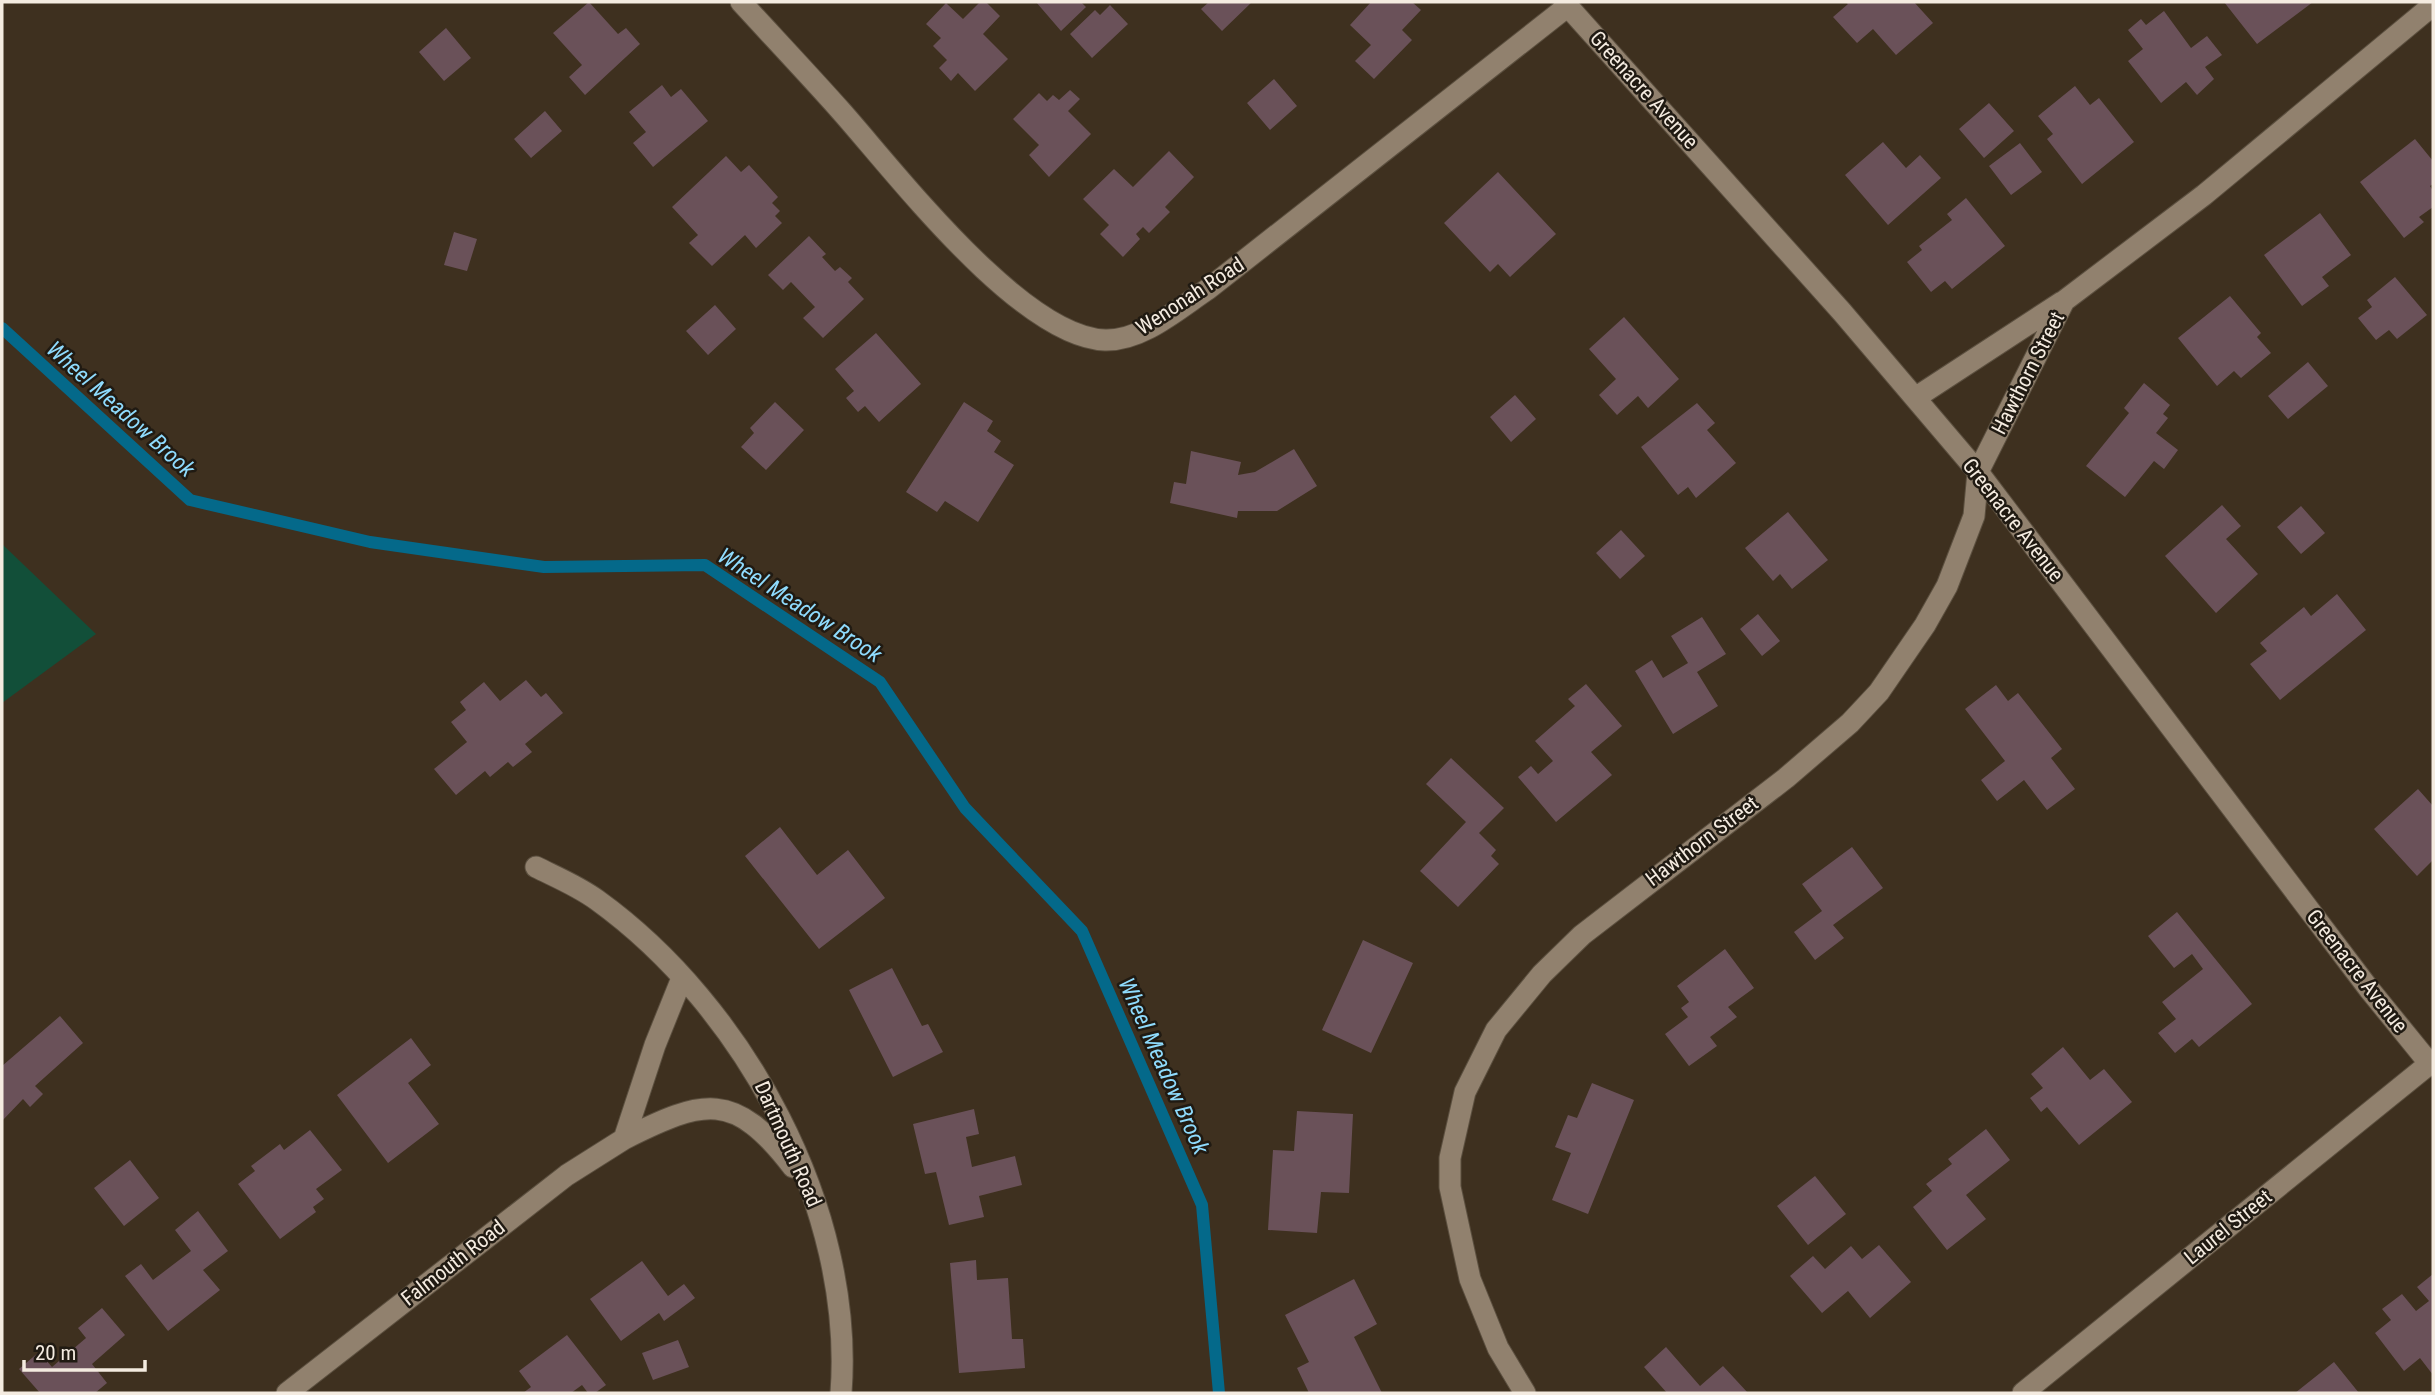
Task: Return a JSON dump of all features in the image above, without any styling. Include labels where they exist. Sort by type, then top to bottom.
[{"type":"street","name":"Wenonah Road","points":[[741,2],[979,264],[1055,325],[1078,337],[1107,340],[1154,325],[1216,283],[1566,4]]},
{"type":"street","name":"Greenacre Avenue","points":[[1566,4],[1978,472],[2369,989],[2432,1063]]},
{"type":"street","name":"Hawthorn Street","points":[[1915,398],[2064,301],[2204,195],[2433,5]]},
{"type":"street","name":"Hawthorn Street","points":[[1525,1393],[1498,1348],[1470,1279],[1450,1187],[1450,1158],[1455,1125],[1478,1061],[1496,1030],[1534,984],[1582,935],[1786,778],[1850,723],[1878,692],[1925,625],[1947,586],[1974,516],[1978,472],[2064,301]]},
{"type":"street","name":"Dartmouth Road","points":[[536,867],[595,898],[626,922],[682,978],[736,1041],[759,1075],[779,1114],[824,1230],[839,1310],[841,1393]]},
{"type":"street","points":[[624,1139],[655,1045],[682,978]]},
{"type":"street","name":"Laurel Street","points":[[2023,1393],[2432,1063]]},
{"type":"street","name":"Falmouth Road","points":[[287,1393],[567,1175],[624,1139],[677,1116],[721,1107],[748,1121],[772,1142],[812,1198]]},
{"type":"green space","points":[[2,544],[96,634],[2,703]]},
{"type":"building","points":[[589,2],[618,34],[626,28],[640,44],[585,95],[569,77],[582,65],[553,33]]},
{"type":"building","points":[[980,2],[986,2],[1000,16],[983,34],[1008,59],[975,91],[958,73],[951,81],[939,68],[947,60],[933,46],[941,38],[926,24],[946,3],[963,19]]},
{"type":"building","points":[[1036,2],[1081,2],[1086,7],[1061,31]]},
{"type":"building","points":[[1209,2],[1252,2],[1222,31],[1201,9]]},
{"type":"building","points":[[1371,2],[1412,2],[1421,10],[1402,30],[1412,40],[1374,79],[1355,61],[1371,45],[1350,25]]},
{"type":"building","points":[[1845,2],[1914,2],[1933,23],[1896,55],[1873,29],[1857,43],[1833,17],[1848,4]]},
{"type":"building","points":[[2224,2],[2313,2],[2257,44]]},
{"type":"building","points":[[1110,5],[1128,24],[1092,58],[1070,34],[1095,10],[1100,15]]},
{"type":"building","points":[[2164,11],[2191,48],[2207,36],[2222,55],[2205,67],[2214,79],[2197,95],[2186,82],[2161,103],[2128,61],[2143,49],[2128,30],[2141,19],[2146,25]]},
{"type":"building","points":[[446,28],[471,58],[444,81],[419,52]]},
{"type":"building","points":[[1274,79],[1297,106],[1270,130],[1247,103]]},
{"type":"building","points":[[662,85],[671,97],[681,89],[708,121],[653,167],[633,143],[646,132],[629,112]]},
{"type":"building","points":[[2075,86],[2090,105],[2099,98],[2134,142],[2082,184],[2047,139],[2053,134],[2038,116]]},
{"type":"building","points":[[1070,90],[1080,99],[1068,111],[1091,134],[1049,177],[1029,155],[1039,145],[1013,119],[1039,93],[1047,101],[1053,95],[1059,100]]},
{"type":"building","points":[[1989,103],[2014,131],[1984,158],[1959,129]]},
{"type":"building","points":[[545,111],[562,131],[531,158],[514,139]]},
{"type":"building","points":[[2415,139],[2433,161],[2433,184],[2430,186],[2433,191],[2433,207],[2419,217],[2424,222],[2404,238],[2360,182]]},
{"type":"building","points":[[1883,142],[1906,168],[1920,155],[1941,178],[1888,225],[1845,175]]},
{"type":"building","points":[[2020,143],[2042,172],[2011,195],[1989,166]]},
{"type":"building","points":[[1169,151],[1194,177],[1165,207],[1170,212],[1149,233],[1143,227],[1136,234],[1140,239],[1123,257],[1100,234],[1109,225],[1083,199],[1114,169],[1133,187]]},
{"type":"building","points":[[726,156],[741,172],[749,165],[778,197],[772,203],[780,211],[775,216],[782,223],[756,248],[745,235],[712,266],[689,243],[698,235],[672,207]]},
{"type":"building","points":[[1498,172],[1556,234],[1510,277],[1498,264],[1490,272],[1444,223]]},
{"type":"building","points":[[1966,198],[2005,246],[1952,289],[1945,281],[1931,292],[1907,262],[1922,250],[1919,246],[1952,220],[1947,214]]},
{"type":"building","points":[[2320,213],[2351,255],[2322,277],[2329,286],[2302,306],[2264,255]]},
{"type":"building","points":[[454,232],[477,239],[467,271],[444,265]]},
{"type":"building","points":[[809,236],[826,254],[822,257],[835,271],[840,267],[852,278],[848,282],[864,299],[823,338],[803,318],[815,307],[791,282],[783,290],[768,275]]},
{"type":"building","points":[[2395,277],[2427,315],[2397,339],[2389,330],[2376,340],[2358,318],[2372,307],[2367,300]]},
{"type":"building","points":[[2230,296],[2261,333],[2257,337],[2271,353],[2241,378],[2234,371],[2217,386],[2178,338]]},
{"type":"building","points":[[715,305],[736,329],[708,355],[686,331]]},
{"type":"building","points":[[1624,317],[1679,379],[1648,408],[1638,396],[1617,415],[1599,395],[1616,379],[1589,349]]},
{"type":"building","points":[[876,333],[921,384],[879,422],[865,406],[858,412],[846,398],[854,391],[835,369]]},
{"type":"building","points":[[2308,362],[2328,386],[2288,419],[2268,396]]},
{"type":"building","points":[[2144,383],[2170,405],[2163,414],[2168,418],[2156,433],[2178,450],[2164,469],[2154,461],[2125,497],[2086,466],[2129,413],[2124,408]]},
{"type":"building","points":[[1515,395],[1536,419],[1511,442],[1490,417]]},
{"type":"building","points":[[775,402],[804,430],[766,470],[741,447],[754,433],[750,428]]},
{"type":"building","points":[[964,402],[993,421],[987,431],[1001,441],[994,452],[1014,465],[978,522],[945,501],[937,512],[906,492]]},
{"type":"building","points":[[1697,403],[1715,423],[1707,430],[1736,463],[1696,498],[1688,487],[1678,495],[1641,447]]},
{"type":"building","points":[[1294,449],[1317,486],[1277,511],[1238,511],[1237,518],[1170,503],[1174,482],[1186,484],[1191,451],[1241,462],[1238,475],[1255,472]]},
{"type":"building","points":[[2222,505],[2241,526],[2226,539],[2258,574],[2216,613],[2165,556]]},
{"type":"building","points":[[2301,506],[2325,533],[2301,554],[2277,527]]},
{"type":"building","points":[[1788,512],[1828,560],[1792,589],[1780,574],[1773,581],[1745,548]]},
{"type":"building","points":[[1621,530],[1645,556],[1620,579],[1596,553]]},
{"type":"building","points":[[2337,594],[2366,630],[2280,700],[2250,664],[2267,651],[2260,643],[2304,607],[2311,616]]},
{"type":"building","points":[[1758,614],[1780,641],[1762,656],[1740,629]]},
{"type":"building","points":[[1702,617],[1726,654],[1697,672],[1718,706],[1673,734],[1635,671],[1652,660],[1663,678],[1688,663],[1671,636]]},
{"type":"building","points":[[526,680],[541,697],[546,693],[563,713],[525,744],[532,752],[513,767],[508,762],[490,777],[485,771],[456,795],[434,769],[467,742],[451,722],[466,710],[460,702],[484,682],[500,701]]},
{"type":"building","points":[[1586,684],[1622,726],[1591,752],[1612,775],[1556,822],[1518,777],[1531,766],[1538,774],[1553,761],[1535,741],[1575,706],[1568,699]]},
{"type":"building","points":[[1996,685],[2008,701],[2018,693],[2062,749],[2051,758],[2075,789],[2047,810],[2024,780],[1997,801],[1981,780],[2005,761],[1965,709]]},
{"type":"building","points":[[1451,758],[1504,808],[1479,833],[1496,850],[1491,856],[1499,864],[1458,907],[1420,871],[1466,822],[1426,784]]},
{"type":"building","points":[[2418,789],[2433,806],[2433,860],[2417,876],[2374,829]]},
{"type":"building","points":[[780,827],[817,875],[848,850],[885,898],[819,949],[745,856]]},
{"type":"building","points":[[1852,847],[1883,888],[1833,925],[1844,938],[1815,960],[1794,932],[1822,911],[1802,884]]},
{"type":"building","points":[[2177,912],[2252,1004],[2199,1047],[2192,1039],[2175,1053],[2158,1033],[2176,1019],[2162,1002],[2203,969],[2192,954],[2174,968],[2148,936]]},
{"type":"building","points":[[1363,940],[1413,963],[1371,1053],[1322,1030]]},
{"type":"building","points":[[1725,949],[1754,988],[1728,1007],[1737,1017],[1710,1037],[1717,1046],[1689,1066],[1665,1034],[1688,1017],[1681,1008],[1689,1002],[1677,986]]},
{"type":"building","points":[[892,968],[922,1026],[928,1024],[943,1052],[893,1077],[849,990]]},
{"type":"building","points":[[60,1016],[83,1043],[35,1086],[43,1094],[30,1107],[23,1099],[2,1121],[2,1066]]},
{"type":"building","points":[[411,1038],[431,1065],[408,1083],[439,1124],[388,1163],[337,1095]]},
{"type":"building","points":[[2063,1047],[2090,1080],[2104,1069],[2132,1102],[2079,1145],[2047,1107],[2041,1112],[2030,1098],[2043,1088],[2031,1074]]},
{"type":"building","points":[[1592,1083],[1634,1100],[1588,1214],[1552,1200],[1571,1153],[1555,1147],[1568,1115],[1577,1118]]},
{"type":"building","points":[[974,1109],[979,1134],[966,1137],[972,1167],[1015,1156],[1022,1185],[979,1196],[984,1217],[949,1225],[936,1172],[925,1174],[913,1124]]},
{"type":"building","points":[[1297,1111],[1353,1114],[1349,1193],[1321,1192],[1317,1233],[1268,1230],[1273,1150],[1294,1151]]},
{"type":"building","points":[[1986,1129],[2010,1160],[1966,1195],[1986,1219],[1947,1250],[1913,1207],[1932,1191],[1926,1184],[1952,1164],[1948,1159]]},
{"type":"building","points":[[310,1130],[342,1170],[316,1189],[324,1199],[313,1207],[316,1212],[280,1239],[238,1184],[255,1171],[251,1166],[280,1144],[284,1150]]},
{"type":"building","points":[[130,1160],[159,1198],[124,1226],[94,1188]]},
{"type":"building","points":[[1815,1176],[1846,1214],[1808,1245],[1777,1206]]},
{"type":"building","points":[[198,1211],[228,1251],[203,1270],[220,1290],[168,1331],[125,1276],[141,1264],[153,1280],[191,1251],[175,1230]]},
{"type":"building","points":[[1879,1245],[1911,1282],[1870,1318],[1848,1291],[1822,1313],[1790,1276],[1813,1256],[1825,1269],[1851,1246],[1862,1259]]},
{"type":"building","points":[[976,1260],[977,1280],[1008,1278],[1012,1339],[1023,1339],[1025,1368],[959,1373],[950,1263]]},
{"type":"building","points":[[642,1261],[668,1296],[684,1284],[695,1298],[664,1321],[659,1313],[621,1341],[590,1299]]},
{"type":"building","points":[[2433,1274],[2433,1375],[2420,1358],[2404,1371],[2375,1333],[2391,1320],[2382,1309],[2402,1294],[2416,1311],[2429,1301],[2417,1287]]},
{"type":"building","points":[[1354,1279],[1377,1324],[1354,1337],[1382,1393],[1309,1393],[1297,1368],[1309,1362],[1285,1315]]},
{"type":"building","points":[[102,1308],[125,1335],[92,1364],[107,1383],[95,1393],[40,1393],[19,1369],[39,1352],[52,1367],[86,1338],[78,1328]]},
{"type":"building","points":[[567,1335],[606,1385],[595,1393],[588,1393],[582,1385],[571,1393],[523,1393],[531,1387],[519,1371]]},
{"type":"building","points":[[678,1340],[689,1367],[653,1380],[642,1353]]},
{"type":"building","points":[[1666,1347],[1700,1386],[1723,1366],[1748,1393],[1667,1393],[1644,1367]]},
{"type":"building","points":[[2334,1362],[2359,1393],[2295,1393]]},
{"type":"waterway","name":"Wheel Meadow Brook","points":[[2,328],[190,500],[370,542],[544,567],[705,565],[880,682],[965,808],[1082,931],[1202,1205],[1219,1393]]}]
